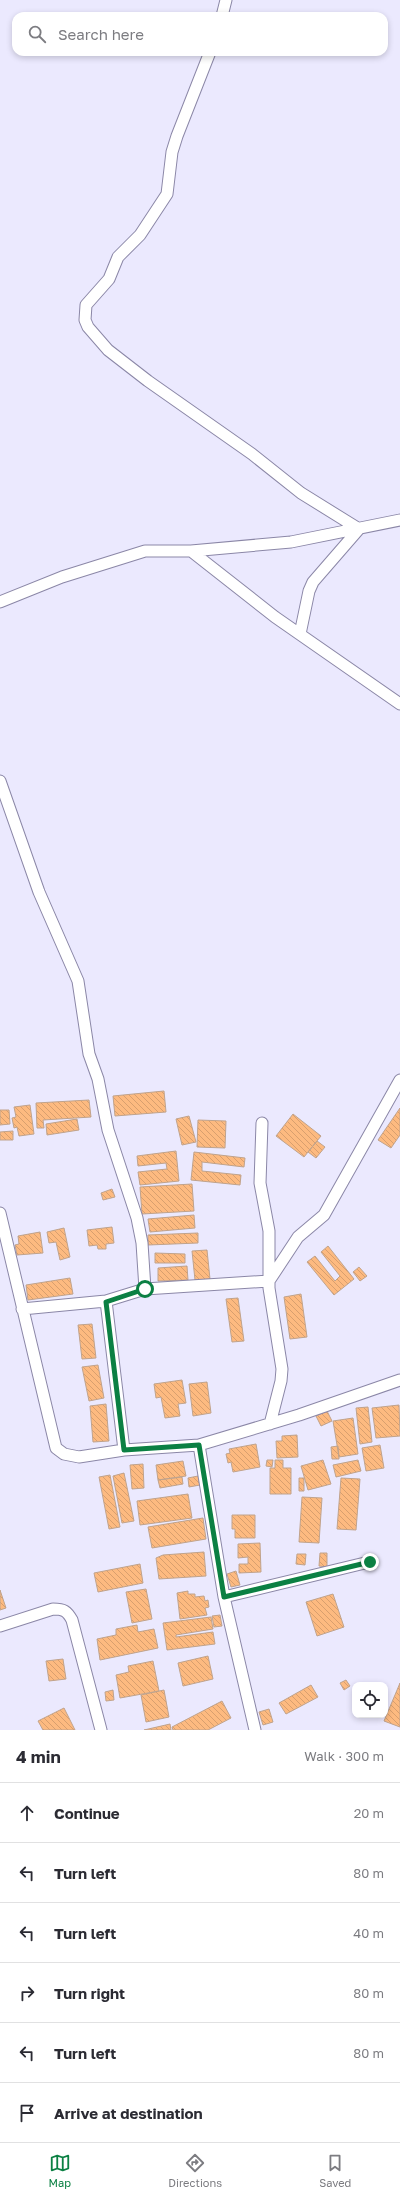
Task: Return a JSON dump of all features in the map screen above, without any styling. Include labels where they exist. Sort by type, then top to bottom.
[{"type":"street","points":[[223,12],[226,0]]},
{"type":"street","points":[[208,56],[172,152],[167,194],[140,235],[118,257],[109,279],[86,305],[85,320],[88,327],[108,350],[142,377],[252,454],[302,493],[359,529]]},
{"type":"street","points":[[0,602],[62,577],[144,551],[191,551],[291,542],[400,520]]},
{"type":"street","points":[[300,634],[309,591],[314,582],[359,529]]},
{"type":"street","points":[[191,551],[300,634],[400,704]]},
{"type":"street","points":[[0,781],[39,892],[78,981],[89,1054],[98,1079],[108,1130],[139,1224],[145,1289]]},
{"type":"street","points":[[269,1281],[298,1237],[324,1215],[400,1080]]},
{"type":"street","points":[[262,1123],[260,1183],[269,1231],[269,1281],[282,1369],[281,1381],[270,1424]]},
{"type":"street","points":[[0,1213],[56,1448],[64,1454],[79,1457],[124,1450],[199,1445],[270,1424],[400,1380]]},
{"type":"street","points":[[22,1309],[106,1302],[145,1289],[269,1281]]},
{"type":"street","points":[[106,1302],[124,1450]]},
{"type":"street","points":[[199,1445],[224,1597],[255,1730]]},
{"type":"street","points":[[224,1597],[370,1562]]},
{"type":"street","points":[[0,1626],[53,1608],[68,1612],[72,1620],[101,1730]]},
{"type":"building","points":[[164,1091],[166,1112],[115,1116],[113,1096]]},
{"type":"building","points":[[89,1100],[91,1117],[43,1120],[44,1128],[37,1128],[36,1103]]},
{"type":"building","points":[[30,1105],[34,1134],[19,1136],[17,1127],[14,1128],[12,1118],[16,1117],[14,1107]]},
{"type":"building","points":[[400,1108],[400,1135],[391,1148],[378,1140]]},
{"type":"building","points":[[0,1110],[9,1110],[10,1124],[0,1125]]},
{"type":"building","points":[[293,1114],[321,1136],[304,1157],[276,1136]]},
{"type":"building","points":[[189,1116],[196,1142],[182,1145],[176,1119]]},
{"type":"building","points":[[77,1119],[79,1130],[47,1135],[46,1124]]},
{"type":"building","points":[[198,1120],[226,1121],[225,1148],[197,1147]]},
{"type":"building","points":[[13,1131],[13,1140],[0,1140],[0,1132]]},
{"type":"building","points":[[317,1141],[325,1147],[316,1158],[308,1152]]},
{"type":"building","points":[[176,1151],[179,1181],[140,1185],[138,1172],[167,1169],[166,1163],[138,1166],[137,1156]]},
{"type":"building","points":[[194,1152],[245,1158],[244,1167],[202,1162],[202,1171],[241,1175],[240,1185],[191,1180]]},
{"type":"building","points":[[192,1184],[194,1211],[142,1214],[140,1187]]},
{"type":"building","points":[[112,1189],[115,1197],[103,1200],[101,1193]]},
{"type":"building","points":[[194,1215],[195,1228],[150,1232],[148,1219]]},
{"type":"building","points":[[112,1227],[114,1243],[106,1244],[106,1249],[98,1249],[97,1245],[89,1246],[87,1230]]},
{"type":"building","points":[[64,1228],[70,1257],[60,1260],[56,1242],[49,1243],[47,1232]]},
{"type":"building","points":[[40,1232],[43,1253],[17,1255],[15,1245],[19,1244],[18,1236]]},
{"type":"building","points":[[198,1233],[198,1243],[148,1245],[148,1235]]},
{"type":"building","points":[[328,1246],[354,1279],[334,1295],[307,1262],[315,1256],[335,1281],[340,1276],[321,1252]]},
{"type":"building","points":[[207,1250],[210,1279],[195,1280],[192,1251]]},
{"type":"building","points":[[155,1253],[185,1254],[185,1263],[155,1263]]},
{"type":"building","points":[[187,1266],[188,1280],[158,1281],[158,1268]]},
{"type":"building","points":[[359,1267],[367,1276],[360,1281],[353,1272]]},
{"type":"building","points":[[70,1278],[73,1294],[28,1300],[26,1285]]},
{"type":"building","points":[[301,1294],[307,1337],[290,1339],[284,1297]]},
{"type":"building","points":[[238,1298],[244,1341],[232,1342],[226,1299]]},
{"type":"building","points":[[92,1324],[96,1358],[82,1359],[78,1325]]},
{"type":"building","points":[[98,1365],[104,1398],[89,1401],[82,1367]]},
{"type":"building","points":[[182,1380],[186,1403],[178,1404],[180,1416],[165,1418],[161,1397],[156,1398],[154,1384]]},
{"type":"building","points":[[207,1382],[211,1413],[193,1416],[189,1384]]},
{"type":"building","points":[[106,1404],[109,1441],[93,1442],[90,1406]]},
{"type":"building","points":[[399,1405],[400,1436],[376,1438],[372,1408]]},
{"type":"building","points":[[368,1407],[372,1442],[360,1444],[356,1408]]},
{"type":"building","points":[[327,1411],[332,1421],[321,1426],[316,1416]]},
{"type":"building","points":[[353,1418],[358,1454],[339,1457],[333,1421]]},
{"type":"building","points":[[297,1435],[298,1457],[277,1458],[276,1441],[282,1441],[282,1436]]},
{"type":"building","points":[[256,1444],[260,1467],[233,1472],[231,1462],[228,1463],[226,1454],[230,1453],[229,1449]]},
{"type":"building","points":[[380,1445],[384,1468],[366,1471],[362,1448]]},
{"type":"building","points":[[338,1446],[339,1459],[332,1459],[331,1447]]},
{"type":"building","points":[[267,1460],[273,1460],[272,1467],[266,1466]]},
{"type":"building","points":[[275,1460],[283,1460],[283,1468],[291,1468],[291,1494],[270,1494],[270,1468],[275,1468]]},
{"type":"building","points":[[323,1460],[331,1484],[308,1490],[301,1466]]},
{"type":"building","points":[[358,1460],[361,1471],[336,1477],[333,1465]]},
{"type":"building","points":[[183,1461],[186,1476],[158,1480],[156,1465]]},
{"type":"building","points":[[143,1464],[144,1488],[132,1489],[130,1465]]},
{"type":"building","points":[[124,1473],[134,1521],[122,1523],[113,1476]]},
{"type":"building","points":[[110,1475],[120,1527],[109,1529],[99,1477]]},
{"type":"building","points":[[198,1476],[200,1485],[189,1487],[188,1478]]},
{"type":"building","points":[[182,1477],[183,1484],[160,1488],[158,1480]]},
{"type":"building","points":[[299,1478],[304,1478],[304,1491],[299,1491]]},
{"type":"building","points":[[341,1478],[360,1479],[356,1530],[337,1529]]},
{"type":"building","points":[[188,1494],[192,1518],[140,1525],[137,1501]]},
{"type":"building","points":[[302,1497],[322,1498],[319,1543],[299,1542]]},
{"type":"building","points":[[232,1515],[255,1515],[255,1538],[235,1538],[235,1529],[232,1529]]},
{"type":"building","points":[[203,1518],[206,1539],[152,1548],[148,1527]]},
{"type":"building","points":[[260,1543],[261,1572],[239,1573],[239,1564],[248,1564],[248,1557],[238,1558],[238,1544]]},
{"type":"building","points":[[204,1552],[206,1576],[159,1579],[156,1558],[163,1555]]},
{"type":"building","points":[[320,1553],[327,1553],[327,1567],[319,1566]]},
{"type":"building","points":[[297,1554],[306,1554],[305,1565],[296,1564]]},
{"type":"building","points":[[140,1564],[143,1583],[98,1592],[94,1573]]},
{"type":"building","points":[[236,1571],[240,1585],[231,1587],[227,1574]]},
{"type":"building","points":[[146,1589],[152,1619],[132,1623],[126,1592]]},
{"type":"building","points":[[0,1590],[6,1608],[0,1610]]},
{"type":"building","points":[[188,1591],[188,1594],[195,1594],[195,1597],[204,1596],[205,1601],[208,1600],[209,1607],[205,1608],[207,1615],[180,1619],[177,1593]]},
{"type":"building","points":[[333,1594],[344,1627],[317,1636],[306,1602]]},
{"type":"building","points":[[220,1615],[222,1626],[214,1627],[212,1616]]},
{"type":"building","points":[[211,1617],[213,1629],[176,1635],[176,1637],[213,1632],[215,1644],[167,1650],[163,1623]]},
{"type":"building","points":[[137,1625],[138,1632],[154,1629],[158,1648],[100,1660],[97,1639],[116,1635],[116,1629]]},
{"type":"building","points":[[208,1656],[213,1679],[183,1686],[178,1663]]},
{"type":"building","points":[[63,1659],[66,1679],[49,1681],[46,1661]]},
{"type":"building","points":[[153,1661],[159,1691],[120,1698],[116,1675],[129,1672],[128,1666]]},
{"type":"building","points":[[346,1680],[350,1686],[344,1690],[340,1683]]},
{"type":"building","points":[[400,1683],[400,1727],[384,1721],[385,1718],[388,1718],[388,1712]]},
{"type":"building","points":[[311,1685],[318,1697],[286,1714],[279,1703]]},
{"type":"building","points":[[113,1690],[114,1700],[106,1701],[105,1692]]},
{"type":"building","points":[[164,1690],[169,1717],[146,1722],[141,1695]]},
{"type":"building","points":[[222,1701],[231,1718],[208,1730],[173,1730],[172,1727]]},
{"type":"building","points":[[64,1708],[75,1730],[43,1730],[38,1721]]},
{"type":"building","points":[[269,1709],[273,1722],[263,1725],[259,1712]]},
{"type":"building","points":[[170,1724],[171,1730],[144,1730]]},
{"type":"route","points":[[145,1289],[106,1302],[112,1362],[122,1422],[124,1450],[199,1445],[224,1597],[370,1562]]}]
